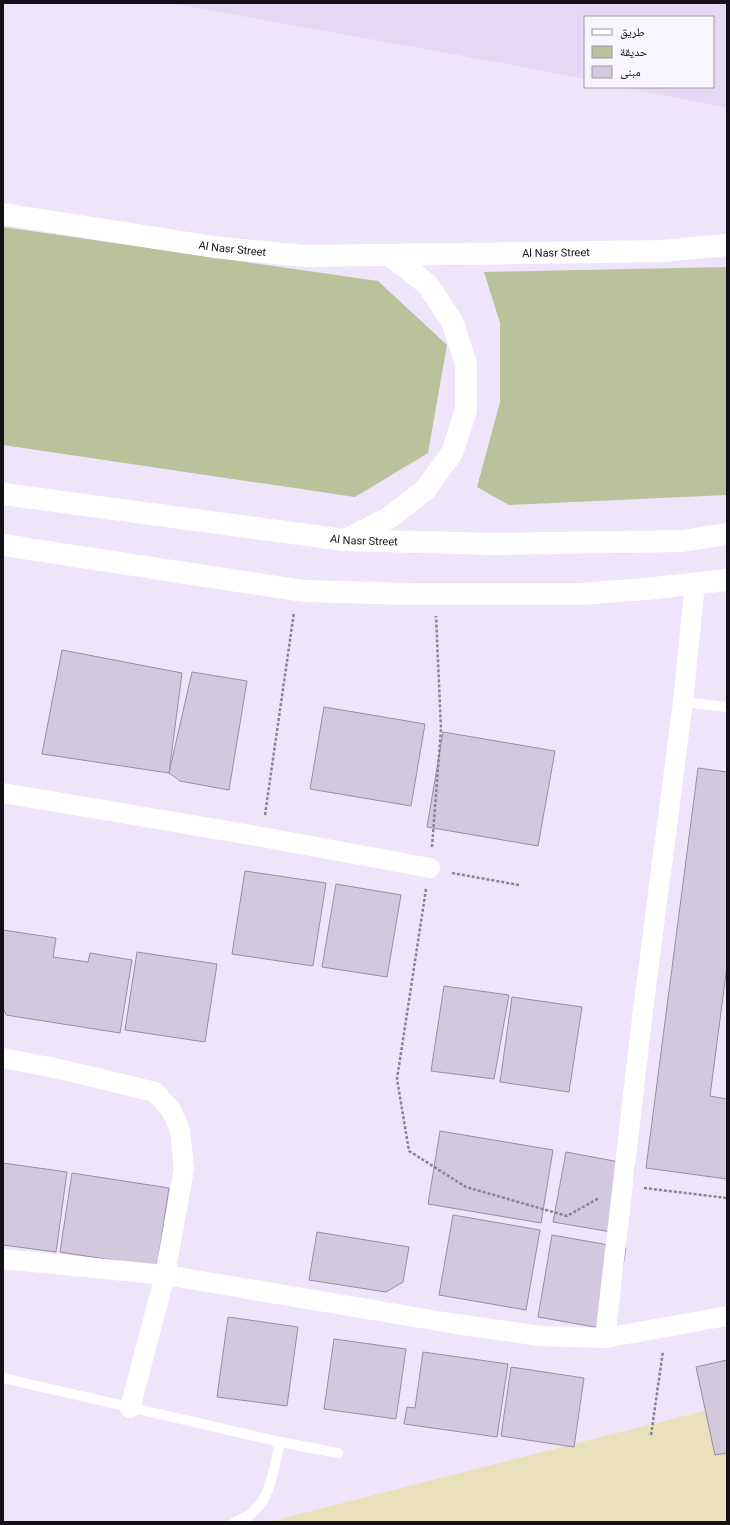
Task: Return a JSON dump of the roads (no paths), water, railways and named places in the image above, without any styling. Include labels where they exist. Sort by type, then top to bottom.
[{"type":"main road","name":"Al Nasr Street","points":[[3,214],[214,247],[304,256],[391,256],[662,251],[727,245]]},
{"type":"main road","points":[[344,540],[389,518],[425,490],[452,453],[466,410],[466,364],[452,321],[427,284],[391,256]]},
{"type":"main road","name":"Al Nasr Street","points":[[3,494],[344,540],[493,544],[682,541],[727,534]]},
{"type":"main road","points":[[3,545],[297,590],[435,594],[579,594],[727,580]]},
{"type":"street","points":[[605,1338],[682,702],[694,584]]},
{"type":"street","points":[[3,793],[262,837],[430,868]]},
{"type":"street","points":[[3,1058],[64,1070],[155,1092],[171,1110],[180,1130],[184,1169],[165,1275],[130,1408]]},
{"type":"street","points":[[3,1259],[165,1275],[456,1324],[540,1336],[605,1338],[727,1316]]},
{"type":"lane","points":[[682,702],[727,707]]},
{"type":"lane","points":[[3,1378],[280,1442],[338,1453]]},
{"type":"lane","points":[[235,1522],[252,1513],[264,1499],[271,1482],[280,1442]]}]
